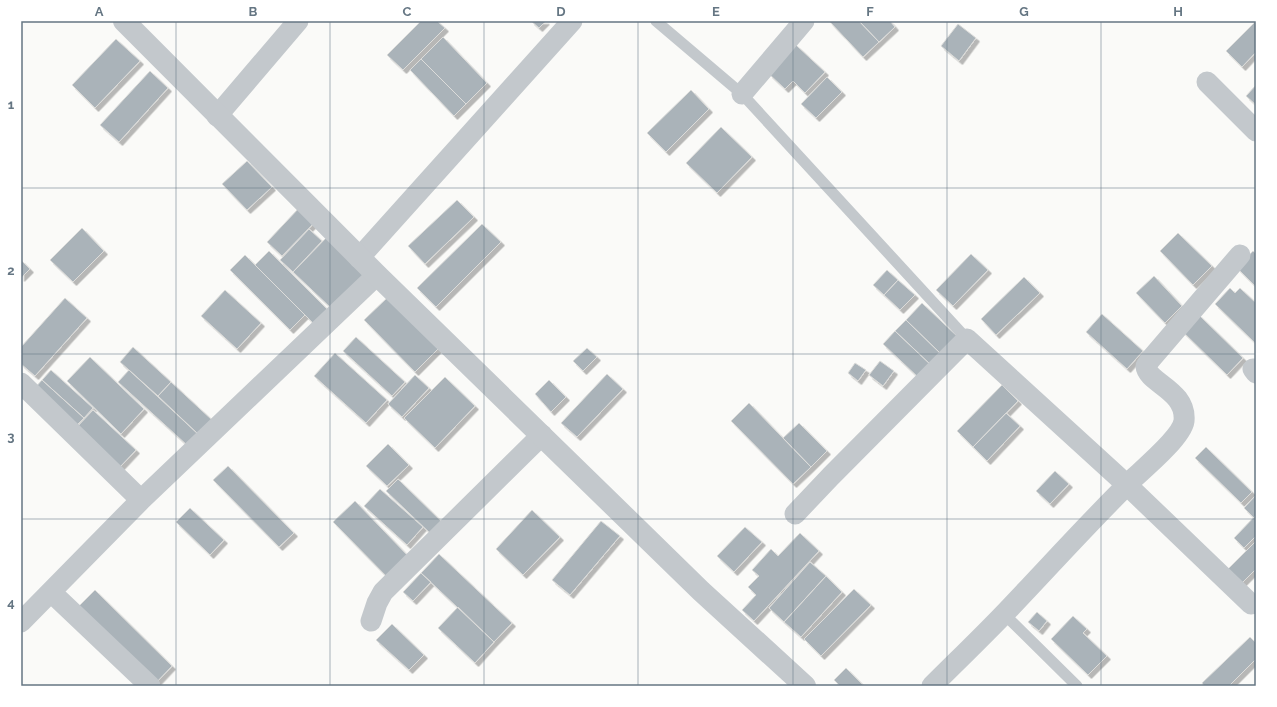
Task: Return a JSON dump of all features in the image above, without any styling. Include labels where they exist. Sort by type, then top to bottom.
[{"type":"street","points":[[124,21],[359,258],[701,591],[805,686]]},
{"type":"street","points":[[217,116],[298,21]]},
{"type":"street","points":[[359,258],[572,21]]},
{"type":"street","points":[[742,94],[804,21]]},
{"type":"street","points":[[1207,82],[1256,131]]},
{"type":"street","points":[[932,686],[1004,614],[1127,485],[1179,434],[1184,422],[1183,409],[1176,396],[1147,371],[1146,366],[1240,255]]},
{"type":"street","points":[[21,622],[141,500],[377,275]]},
{"type":"street","points":[[795,514],[966,339],[1127,485],[1251,604]]},
{"type":"street","points":[[21,383],[141,500]]},
{"type":"street","points":[[371,621],[377,603],[383,592],[542,435]]},
{"type":"street","points":[[51,592],[150,686]]},
{"type":"lane","points":[[656,21],[742,94],[966,339]]},
{"type":"lane","points":[[1004,614],[1077,686]]},
{"type":"building","points":[[421,21],[437,21],[445,28],[403,70],[387,55]]},
{"type":"building","points":[[531,21],[546,21],[539,28]]},
{"type":"building","points":[[829,21],[859,21],[879,42],[863,57]]},
{"type":"building","points":[[859,21],[890,21],[895,27],[879,42]]},
{"type":"building","points":[[1256,21],[1256,52],[1242,67],[1226,51]]},
{"type":"building","points":[[958,24],[976,38],[959,61],[941,46]]},
{"type":"building","points":[[443,37],[487,83],[466,104],[421,59]]},
{"type":"building","points":[[116,39],[140,61],[95,108],[72,85]]},
{"type":"building","points":[[796,45],[825,72],[805,93],[793,81],[785,89],[769,74]]},
{"type":"building","points":[[421,59],[466,104],[454,116],[410,70]]},
{"type":"building","points":[[150,71],[168,88],[119,142],[100,125]]},
{"type":"building","points":[[827,77],[842,92],[816,118],[801,104]]},
{"type":"building","points":[[1256,85],[1256,105],[1246,96]]},
{"type":"building","points":[[691,90],[709,109],[666,152],[647,133]]},
{"type":"building","points":[[721,127],[752,157],[717,193],[686,163]]},
{"type":"building","points":[[247,161],[272,187],[247,210],[222,184]]},
{"type":"building","points":[[457,200],[474,217],[425,264],[408,246]]},
{"type":"building","points":[[299,208],[314,223],[282,256],[267,242]]},
{"type":"building","points":[[482,224],[501,242],[436,307],[417,288]]},
{"type":"building","points":[[82,228],[104,251],[73,282],[50,260]]},
{"type":"building","points":[[309,229],[322,241],[293,272],[280,260]]},
{"type":"building","points":[[1178,233],[1212,266],[1193,285],[1160,251]]},
{"type":"building","points":[[327,237],[365,273],[331,308],[293,272]]},
{"type":"building","points":[[269,251],[327,309],[313,323],[255,265]]},
{"type":"building","points":[[1253,251],[1256,254],[1256,287],[1237,268]]},
{"type":"building","points":[[971,254],[988,270],[953,306],[936,290]]},
{"type":"building","points":[[245,255],[305,315],[290,330],[230,270]]},
{"type":"building","points":[[21,260],[30,269],[21,278]]},
{"type":"building","points":[[887,270],[898,280],[884,295],[873,285]]},
{"type":"building","points":[[1154,276],[1182,306],[1165,323],[1136,293]]},
{"type":"building","points":[[1024,277],[1040,293],[996,335],[981,319]]},
{"type":"building","points":[[898,280],[915,295],[900,310],[884,295]]},
{"type":"building","points":[[1230,288],[1235,293],[1240,288],[1256,303],[1256,344],[1215,304]]},
{"type":"building","points":[[225,290],[261,323],[237,349],[201,316]]},
{"type":"building","points":[[389,296],[439,348],[415,372],[364,320]]},
{"type":"building","points":[[65,298],[87,318],[35,376],[21,364],[21,347]]},
{"type":"building","points":[[922,303],[959,338],[942,355],[906,320]]},
{"type":"building","points":[[1102,314],[1143,351],[1127,369],[1086,332]]},
{"type":"building","points":[[1198,314],[1243,358],[1227,375],[1182,331]]},
{"type":"building","points":[[906,320],[942,355],[932,366],[895,331]]},
{"type":"building","points":[[895,331],[932,366],[920,379],[883,344]]},
{"type":"building","points":[[356,337],[405,382],[392,396],[343,351]]},
{"type":"building","points":[[133,347],[171,382],[158,396],[120,362]]},
{"type":"building","points":[[587,348],[597,357],[583,371],[573,361]]},
{"type":"building","points":[[335,353],[387,400],[366,423],[314,376]]},
{"type":"building","points":[[90,357],[144,409],[121,434],[67,381]]},
{"type":"building","points":[[880,361],[894,371],[883,386],[869,375]]},
{"type":"building","points":[[855,363],[866,370],[858,381],[848,373]]},
{"type":"building","points":[[51,370],[93,408],[84,418],[42,380]]},
{"type":"building","points":[[129,370],[199,435],[188,446],[118,382]]},
{"type":"building","points":[[607,374],[623,389],[577,437],[561,423]]},
{"type":"building","points":[[415,375],[429,388],[402,417],[388,404]]},
{"type":"building","points":[[445,377],[475,406],[435,448],[404,418]]},
{"type":"building","points":[[42,380],[84,418],[74,428],[33,390]]},
{"type":"building","points":[[549,380],[566,397],[551,412],[535,394]]},
{"type":"building","points":[[171,382],[212,420],[199,435],[158,396]]},
{"type":"building","points":[[1002,385],[1018,401],[973,447],[957,431]]},
{"type":"building","points":[[749,403],[811,467],[793,484],[731,421]]},
{"type":"building","points":[[93,410],[136,450],[119,468],[76,428]]},
{"type":"building","points":[[1006,413],[1020,426],[987,461],[973,447]]},
{"type":"building","points":[[799,423],[827,451],[811,467],[783,438]]},
{"type":"building","points":[[388,444],[409,465],[387,486],[366,466]]},
{"type":"building","points":[[1206,447],[1252,492],[1241,503],[1195,458]]},
{"type":"building","points":[[228,466],[294,533],[279,547],[213,480]]},
{"type":"building","points":[[1055,471],[1069,484],[1050,504],[1036,491]]},
{"type":"building","points":[[398,479],[444,524],[433,536],[386,491]]},
{"type":"building","points":[[380,489],[423,527],[407,545],[364,506]]},
{"type":"building","points":[[1256,495],[1256,515],[1254,518],[1244,508]]},
{"type":"building","points":[[355,501],[412,560],[391,581],[333,522]]},
{"type":"building","points":[[190,508],[224,540],[210,555],[176,522]]},
{"type":"building","points":[[532,510],[560,537],[523,575],[496,549]]},
{"type":"building","points":[[1256,515],[1256,536],[1244,548],[1234,538]]},
{"type":"building","points":[[601,521],[620,536],[570,595],[552,580]]},
{"type":"building","points":[[745,527],[762,542],[734,572],[717,556]]},
{"type":"building","points":[[800,533],[819,551],[754,621],[742,610],[756,595],[748,587],[759,576],[752,570],[771,549],[778,556]]},
{"type":"building","points":[[1256,541],[1256,569],[1241,584],[1227,570]]},
{"type":"building","points":[[439,554],[512,623],[494,642],[421,573]]},
{"type":"building","points":[[810,562],[826,576],[784,622],[769,608]]},
{"type":"building","points":[[421,573],[431,582],[413,601],[403,592]]},
{"type":"building","points":[[826,576],[842,592],[801,637],[784,622]]},
{"type":"building","points":[[854,589],[871,605],[821,656],[804,639]]},
{"type":"building","points":[[95,590],[172,666],[153,686],[76,609]]},
{"type":"building","points":[[458,607],[494,642],[475,663],[438,628]]},
{"type":"building","points":[[1037,612],[1047,621],[1039,631],[1028,622]]},
{"type":"building","points":[[1073,616],[1087,629],[1083,633],[1107,656],[1088,675],[1051,639]]},
{"type":"building","points":[[392,624],[424,655],[409,670],[376,640]]},
{"type":"building","points":[[1250,637],[1256,643],[1256,659],[1229,686],[1204,686],[1202,683]]},
{"type":"building","points":[[846,668],[864,686],[840,686],[834,680]]}]
